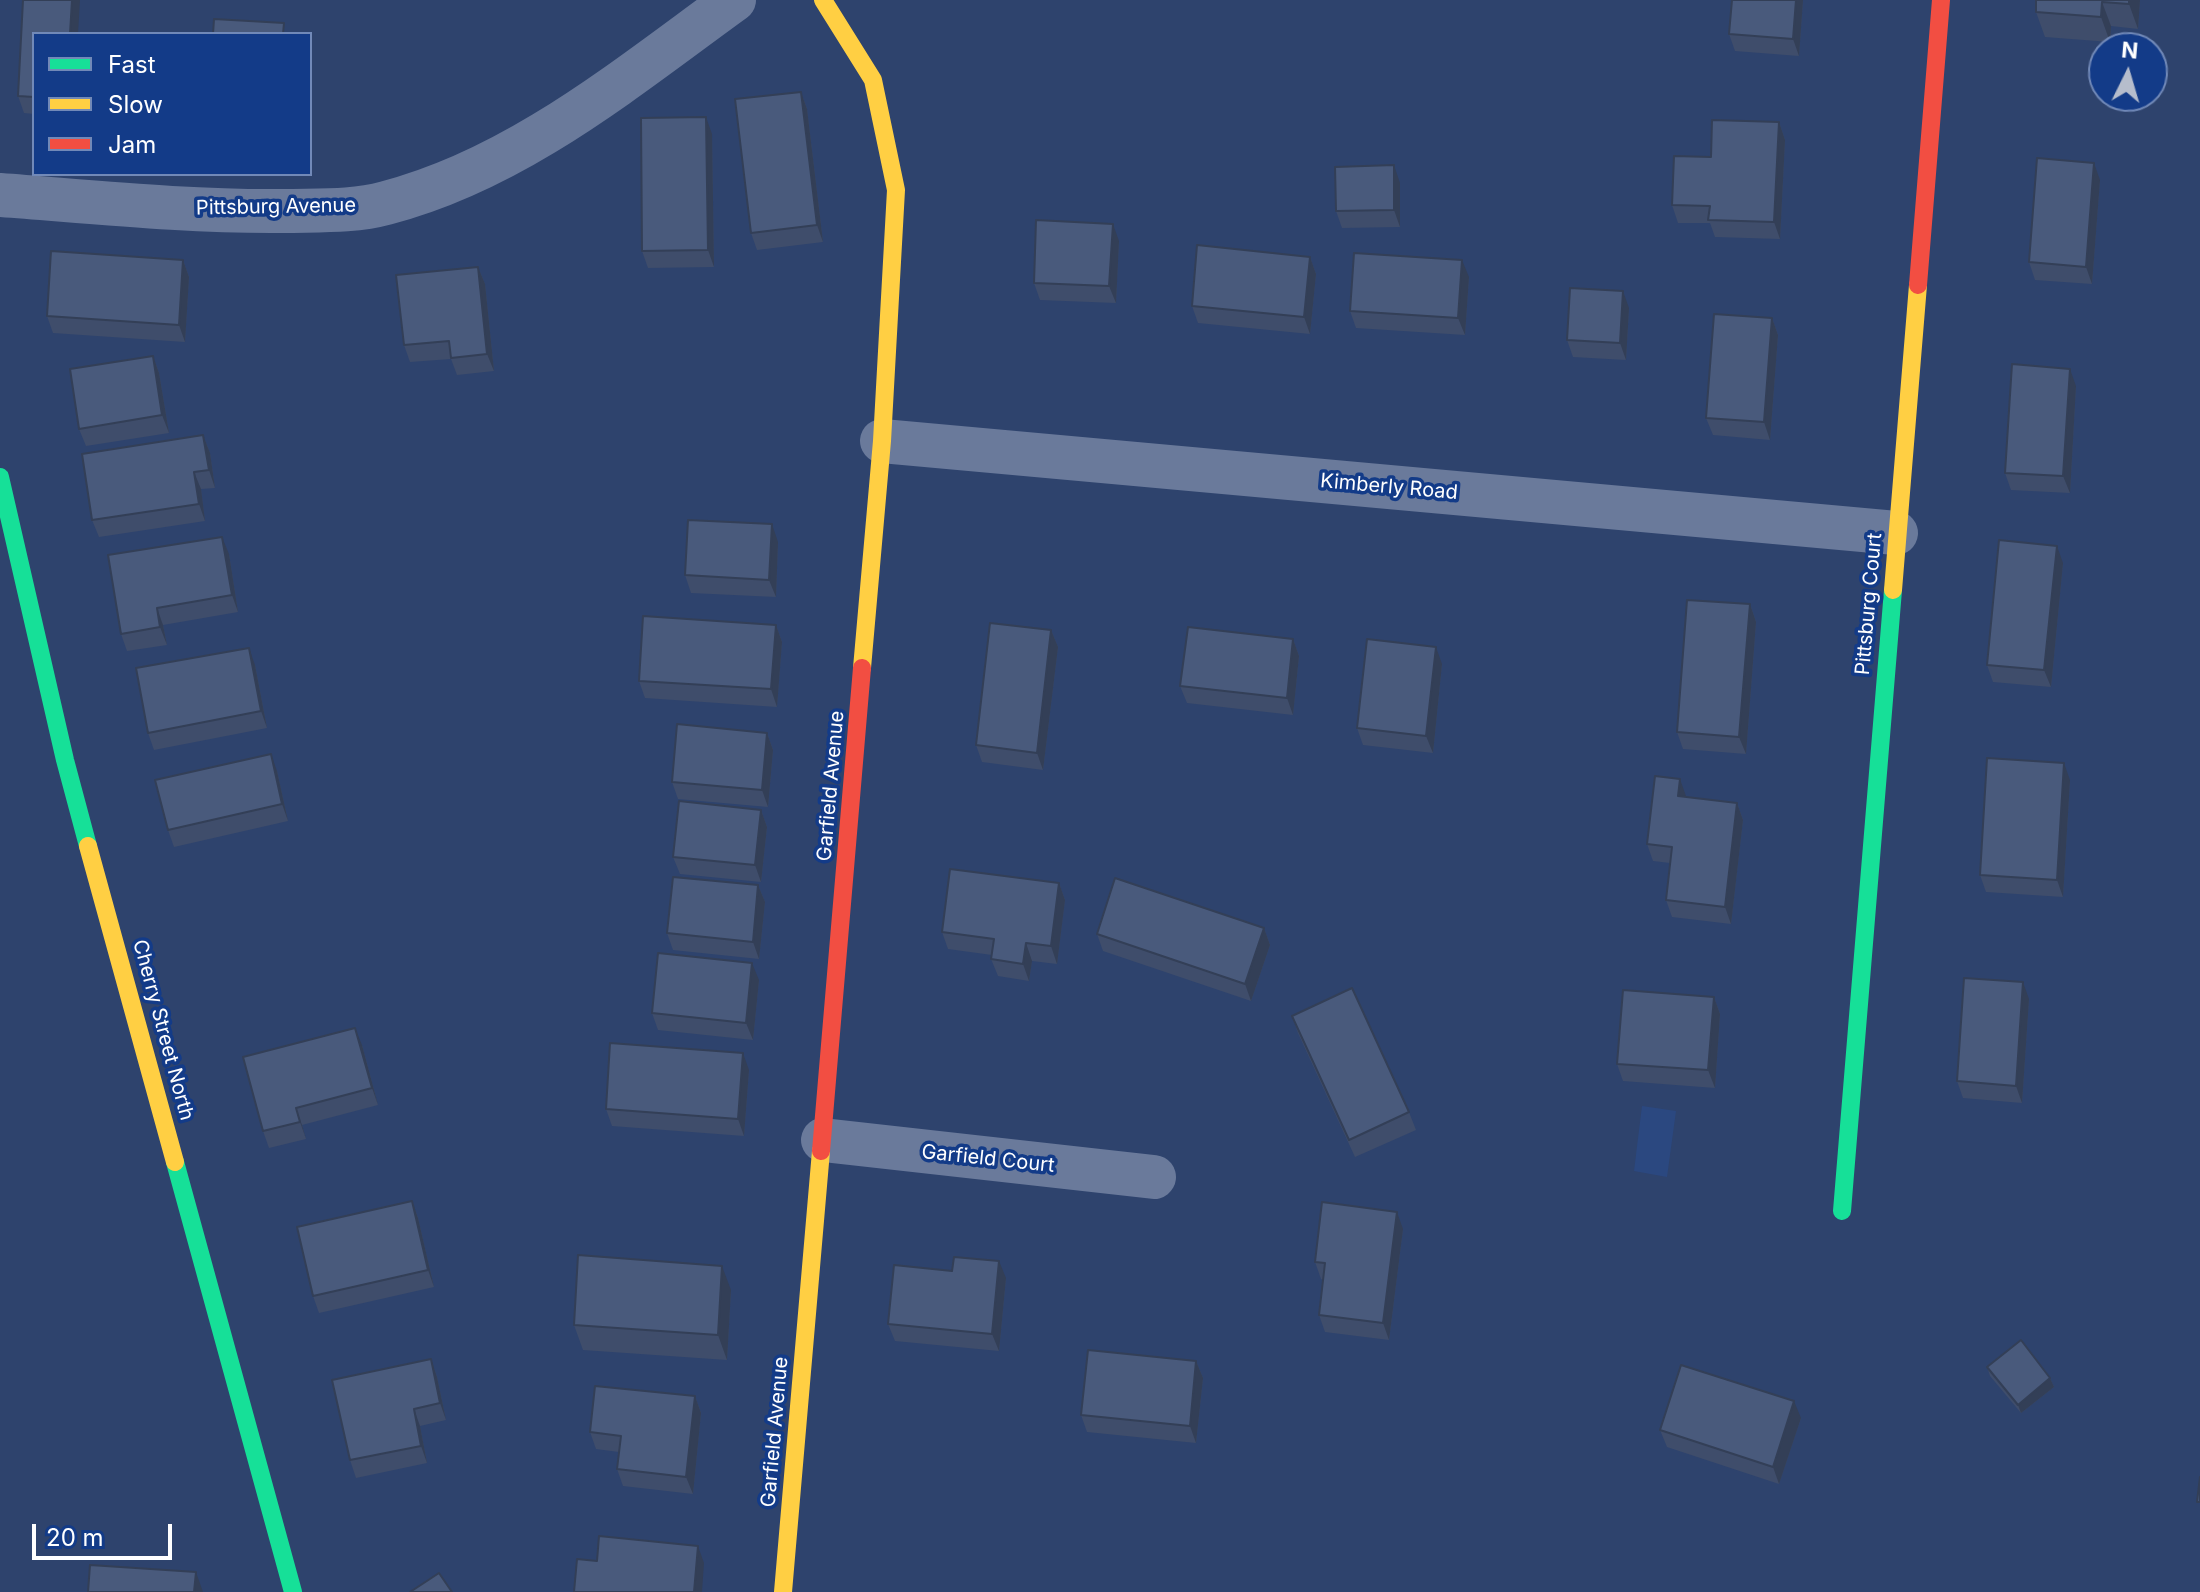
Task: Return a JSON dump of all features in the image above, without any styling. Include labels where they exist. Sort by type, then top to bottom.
[{"type":"street","name":"Pittsburg Avenue","points":[[0,195],[237,212],[343,210],[385,203],[447,183],[562,124],[734,0]]},
{"type":"street","name":"Garfield Avenue","points":[[783,1592],[882,441],[896,190],[873,80],[823,0]]},
{"type":"street","name":"Pittsburg Court","points":[[1842,1211],[1941,0]]},
{"type":"street","name":"Kimberly Road","points":[[882,441],[1896,533]]},
{"type":"street","name":"Cherry Street North","points":[[0,477],[65,760],[293,1592]]},
{"type":"street","name":"Garfield Court","points":[[823,1140],[1154,1177]]},
{"type":"water","points":[[1642,1106],[1676,1111],[1667,1177],[1634,1171]]},
{"type":"building","points":[[23,0],[72,0],[70,32],[32,32],[32,97],[18,96]]},
{"type":"building","points":[[1732,0],[1796,0],[1793,39],[1729,34]]},
{"type":"building","points":[[2036,0],[2129,0],[2129,4],[2102,2],[2101,17],[2036,12]]},
{"type":"building","points":[[214,19],[284,23],[283,32],[213,32]]},
{"type":"building","points":[[801,92],[817,225],[751,233],[735,99]]},
{"type":"building","points":[[706,117],[708,250],[642,251],[641,118]]},
{"type":"building","points":[[1712,120],[1779,122],[1774,222],[1708,220],[1710,206],[1672,205],[1674,156],[1711,157]]},
{"type":"building","points":[[2037,158],[2094,163],[2086,267],[2029,262]]},
{"type":"building","points":[[1394,165],[1394,210],[1336,211],[1335,167]]},
{"type":"building","points":[[1036,220],[1113,224],[1109,286],[1034,283]]},
{"type":"building","points":[[1197,245],[1310,257],[1304,317],[1192,306]]},
{"type":"building","points":[[51,251],[183,260],[179,325],[47,316]]},
{"type":"building","points":[[1354,253],[1462,260],[1458,318],[1350,311]]},
{"type":"building","points":[[478,267],[487,354],[451,358],[449,341],[404,345],[396,275]]},
{"type":"building","points":[[1570,288],[1623,291],[1620,343],[1567,340]]},
{"type":"building","points":[[1714,314],[1772,318],[1764,422],[1706,418]]},
{"type":"building","points":[[153,356],[162,415],[79,429],[70,369]]},
{"type":"building","points":[[2012,364],[2070,369],[2063,476],[2005,473]]},
{"type":"building","points":[[203,435],[209,470],[194,472],[199,504],[92,520],[82,454]]},
{"type":"building","points":[[688,520],[772,524],[769,580],[685,575]]},
{"type":"building","points":[[222,537],[232,595],[157,608],[160,627],[121,634],[108,555]]},
{"type":"building","points":[[1999,540],[2057,546],[2044,670],[1987,665]]},
{"type":"building","points":[[1687,600],[1750,604],[1739,737],[1677,732]]},
{"type":"building","points":[[643,616],[776,625],[771,689],[639,681]]},
{"type":"building","points":[[990,623],[1051,630],[1037,753],[976,745]]},
{"type":"building","points":[[1188,627],[1293,639],[1287,698],[1180,686]]},
{"type":"building","points":[[1367,639],[1436,647],[1426,736],[1357,728]]},
{"type":"building","points":[[249,648],[261,711],[148,733],[136,668]]},
{"type":"building","points":[[677,724],[767,733],[762,790],[672,782]]},
{"type":"building","points":[[271,754],[282,804],[168,830],[155,780]]},
{"type":"building","points":[[1987,758],[2064,763],[2057,880],[1980,875]]},
{"type":"building","points":[[1655,776],[1680,779],[1678,796],[1737,803],[1725,907],[1666,900],[1672,847],[1647,844]]},
{"type":"building","points":[[679,801],[761,810],[755,865],[673,857]]},
{"type":"building","points":[[950,869],[1059,883],[1051,946],[1026,943],[1023,964],[991,959],[994,939],[942,932]]},
{"type":"building","points":[[673,877],[758,885],[753,942],[667,933]]},
{"type":"building","points":[[1115,878],[1264,928],[1245,984],[1097,934]]},
{"type":"building","points":[[658,953],[752,963],[746,1023],[652,1013]]},
{"type":"building","points":[[1964,978],[2023,982],[2016,1086],[1957,1081]]},
{"type":"building","points":[[1352,988],[1409,1112],[1349,1140],[1292,1016]]},
{"type":"building","points":[[1623,990],[1714,997],[1708,1070],[1617,1064]]},
{"type":"building","points":[[355,1028],[372,1088],[296,1108],[300,1122],[263,1131],[243,1057]]},
{"type":"building","points":[[610,1043],[743,1053],[738,1119],[606,1109]]},
{"type":"building","points":[[412,1201],[428,1270],[313,1296],[297,1227]]},
{"type":"building","points":[[1322,1202],[1397,1212],[1383,1323],[1319,1315],[1325,1263],[1315,1262]]},
{"type":"building","points":[[578,1255],[722,1266],[718,1335],[574,1325]]},
{"type":"building","points":[[954,1257],[999,1261],[992,1334],[888,1324],[894,1265],[952,1271]]},
{"type":"building","points":[[2021,1340],[2050,1378],[2018,1405],[1987,1367]]},
{"type":"building","points":[[1088,1350],[1196,1361],[1190,1426],[1081,1415]]},
{"type":"building","points":[[431,1359],[440,1403],[414,1409],[421,1446],[350,1460],[332,1380]]},
{"type":"building","points":[[1681,1365],[1794,1401],[1773,1467],[1660,1430]]},
{"type":"building","points":[[595,1386],[695,1396],[686,1477],[617,1469],[621,1436],[590,1432]]},
{"type":"building","points":[[599,1536],[698,1546],[694,1592],[574,1592],[577,1559],[597,1561]]},
{"type":"building","points":[[90,1565],[196,1572],[194,1592],[88,1592]]},
{"type":"building","points":[[439,1573],[452,1592],[410,1592]]},
{"type":"traffic: fast","points":[[0,477],[65,760],[88,846]]},
{"type":"traffic: fast","points":[[1842,1211],[1893,590]]},
{"type":"traffic: fast","points":[[175,1162],[293,1592]]},
{"type":"traffic: slow","points":[[823,0],[873,80],[896,190],[882,441],[862,668]]},
{"type":"traffic: slow","points":[[1893,590],[1918,285]]},
{"type":"traffic: slow","points":[[88,846],[175,1162]]},
{"type":"traffic: slow","points":[[783,1592],[821,1151]]},
{"type":"traffic: jam","points":[[1918,285],[1941,0]]},
{"type":"traffic: jam","points":[[821,1151],[862,668]]}]
